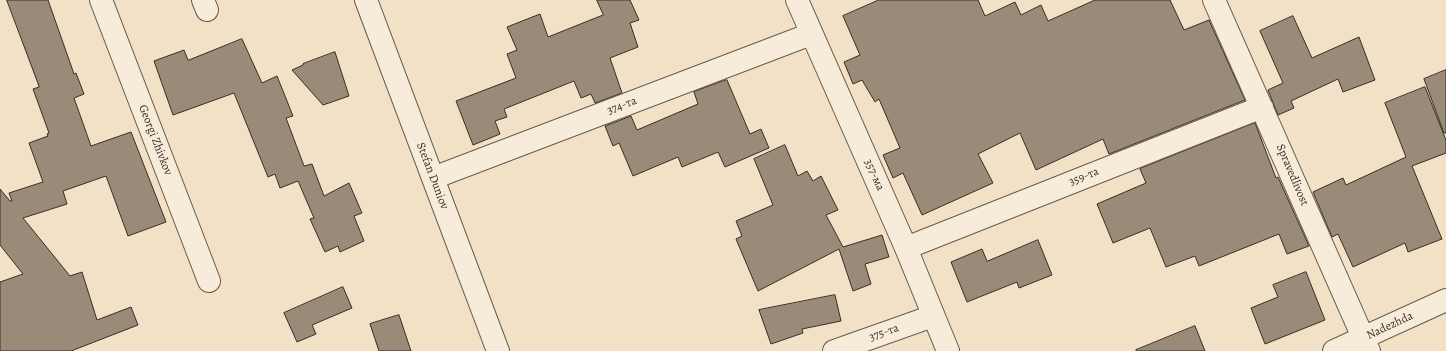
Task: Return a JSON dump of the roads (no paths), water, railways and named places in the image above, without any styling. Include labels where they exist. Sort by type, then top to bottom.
[{"type":"street","name":"Georgi Zhivkov","points":[[101,0],[209,281]]},
{"type":"street","name":"Stefan Duniov","points":[[366,0],[498,351]]},
{"type":"street","name":"357-ма","points":[[799,0],[812,34],[906,248],[948,351]]},
{"type":"street","name":"Spravedlivost","points":[[1214,0],[1366,345]]},
{"type":"street","name":"374-та","points":[[433,178],[812,34]]},
{"type":"street","name":"359-та","points":[[906,248],[1262,107]]},
{"type":"street","name":"Nadezhda","points":[[1334,351],[1366,345],[1446,300]]},
{"type":"street","name":"375-та","points":[[834,351],[933,316]]}]
